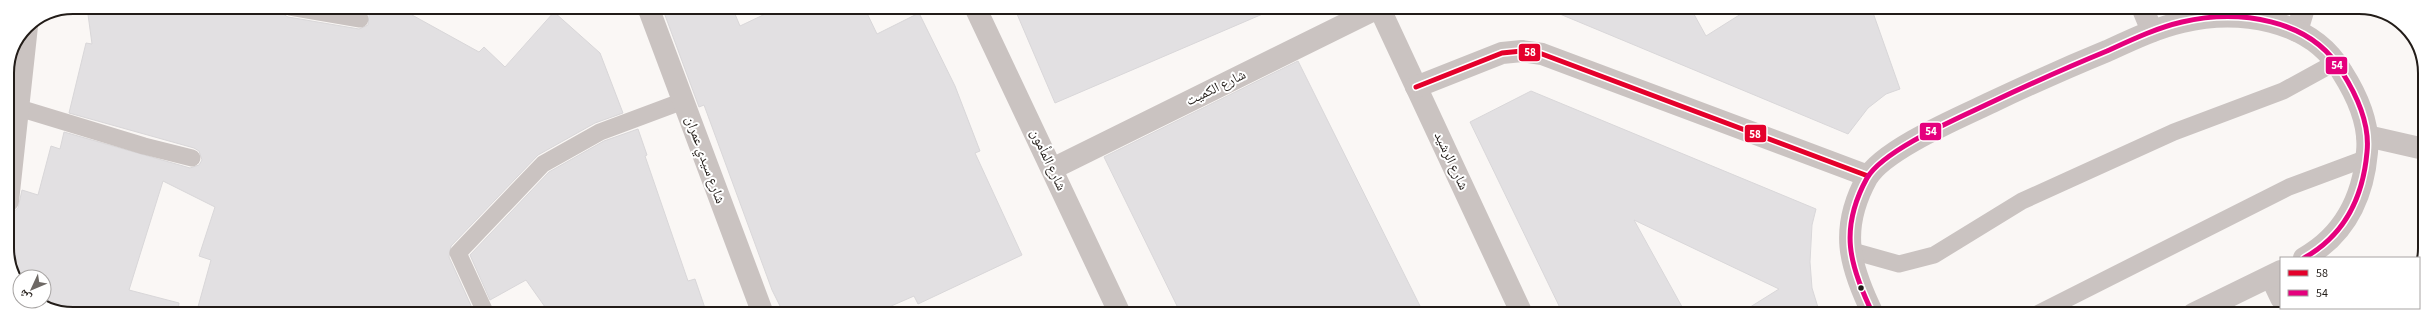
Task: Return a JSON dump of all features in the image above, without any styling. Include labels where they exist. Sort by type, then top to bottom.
[{"type":"street","name":"شارع سيدي عمران","points":[[651,14],[759,307]]},
{"type":"street","name":"شارع المأمون","points":[[978,14],[1117,307]]},
{"type":"street","name":"شارع الكميت","points":[[1052,169],[1367,14]]},
{"type":"street","name":"شارع الرشيد","points":[[1382,14],[1519,307]]},
{"type":"street","points":[[2145,14],[2152,31]]},
{"type":"street","points":[[2296,31],[2302,14]]},
{"type":"street","points":[[1869,307],[1856,281],[1849,250],[1852,217],[1868,176],[1896,151],[1923,136],[2032,83],[2152,31],[2181,22],[2211,16],[2264,20],[2296,31],[2313,40],[2336,62],[2358,103],[2367,136],[2367,158],[2364,175],[2353,211],[2333,235],[2305,257]]},
{"type":"street","points":[[14,150],[26,38]]},
{"type":"street","points":[[1416,87],[1502,53],[1522,51],[1542,54],[1868,176]]},
{"type":"street","points":[[2367,136],[2418,148]]},
{"type":"street","points":[[2208,307],[2276,274],[2280,293]]},
{"type":"lane","points":[[331,14],[360,19]]},
{"type":"lane","points":[[1849,250],[1899,264],[1934,255],[2022,201],[2174,132],[2283,91],[2336,62]]},
{"type":"lane","points":[[483,307],[458,253],[543,164],[600,132],[683,101]]},
{"type":"lane","points":[[19,108],[144,146],[192,158]]},
{"type":"lane","points":[[2051,307],[2289,187],[2367,158]]},
{"type":"building","points":[[88,14],[283,14],[288,17],[359,29],[368,25],[368,14],[412,14],[479,52],[484,47],[505,67],[552,14],[556,14],[600,53],[623,113],[595,123],[538,155],[451,246],[449,257],[472,307],[198,307],[211,260],[199,256],[215,207],[163,181],[129,290],[179,303],[179,307],[73,307],[57,305],[52,303],[52,269],[18,269],[15,260],[14,248],[14,211],[18,208],[22,190],[38,195],[51,146],[60,149],[64,132],[190,168],[199,165],[202,160],[199,151],[194,148],[69,113],[86,43],[92,44]]},
{"type":"building","points":[[665,14],[735,14],[740,26],[765,14],[867,14],[877,34],[919,14],[955,86],[980,151],[975,153],[1022,255],[918,304],[914,296],[889,307],[780,307],[772,290],[704,105],[699,107]]},
{"type":"building","points":[[1017,14],[1263,14],[1055,103]]},
{"type":"building","points":[[1560,14],[1694,14],[1706,36],[1741,14],[1873,14],[1900,89],[1886,94],[1868,108],[1848,134]]},
{"type":"building","points":[[1298,61],[1421,307],[1178,307],[1104,157]]},
{"type":"building","points":[[1531,91],[1816,209],[1812,225],[1810,262],[1812,288],[1818,307],[1750,307],[1779,289],[1634,220],[1682,307],[1560,307],[1470,122]]},
{"type":"building","points":[[638,129],[647,155],[645,156],[688,281],[695,279],[705,307],[545,307],[526,280],[490,300],[470,255],[549,172],[604,141]]},
{"type":"transit line","name":"54","points":[[1870,307],[1853,263],[1850,247],[1850,231],[1858,196],[1867,178],[1876,167],[1889,156],[1924,135],[2035,82],[2153,31],[2182,22],[2203,18],[2249,18],[2271,22],[2292,29],[2312,40],[2328,54],[2342,72],[2357,100],[2364,120],[2367,141],[2365,169],[2361,185],[2356,200],[2341,226],[2331,238],[2306,257]]},
{"type":"transit line","name":"58","points":[[1416,87],[1502,53],[1522,51],[1542,54],[1868,176]]}]
